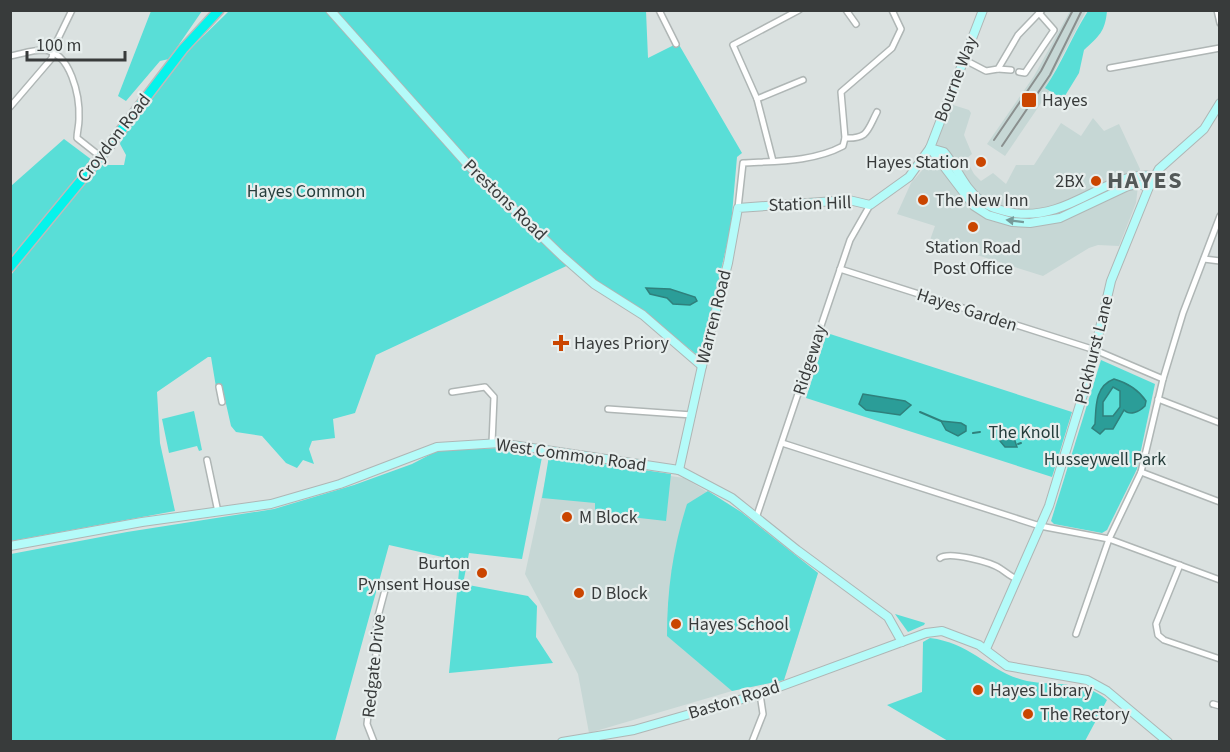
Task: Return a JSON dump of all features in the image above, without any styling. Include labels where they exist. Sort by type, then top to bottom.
[{"type":"highway","name":"Croydon Road","points":[[10,267],[100,157],[183,49],[219,10]]},
{"type":"street","points":[[10,107],[54,53],[54,46],[72,10]]},
{"type":"street","name":"Prestons Road","points":[[330,10],[470,167],[562,256],[594,284],[643,315],[702,366]]},
{"type":"street","points":[[659,10],[676,44]]},
{"type":"street","points":[[799,10],[733,45],[757,99],[773,161],[831,153],[843,146],[845,138],[841,92],[892,48],[901,28],[892,10]]},
{"type":"street","points":[[846,10],[856,24]]},
{"type":"street","name":"Bourne Way","points":[[930,148],[983,10]]},
{"type":"street","points":[[1217,10],[1220,23]]},
{"type":"street","points":[[998,69],[1018,35],[1041,12],[1054,30],[1022,72],[1023,80]]},
{"type":"street","points":[[1110,68],[1220,48]]},
{"type":"street","points":[[10,56],[42,50],[54,53],[61,59],[71,77],[79,119],[77,138],[100,157]]},
{"type":"street","points":[[963,58],[986,71],[1011,70]]},
{"type":"street","points":[[757,99],[803,80]]},
{"type":"street","name":"Pickhurst Lane","points":[[986,649],[1040,526],[1074,425],[1111,281],[1149,187],[1154,176],[1165,163],[1204,129],[1220,103]]},
{"type":"street","points":[[845,138],[859,139],[865,136],[877,112]]},
{"type":"street","points":[[930,148],[944,152],[980,200],[1013,213],[1036,214],[1054,211],[1131,176],[1154,176]]},
{"type":"street","points":[[930,148],[974,206],[988,215],[1012,222],[1053,220],[1128,186],[1137,184],[1149,187]]},
{"type":"street","name":"Station Hill","points":[[738,208],[849,200],[870,206],[909,177],[930,148]]},
{"type":"street","name":"Warren Road","points":[[679,470],[728,263],[743,163],[773,161]]},
{"type":"street","name":"Ridgeway","points":[[756,518],[840,269],[855,228],[870,206]]},
{"type":"street","points":[[1076,634],[1109,539],[1141,472],[1163,379],[1183,313],[1220,216]]},
{"type":"street","points":[[1204,259],[1220,261]]},
{"type":"street","name":"Hayes Garden","points":[[840,269],[1095,350],[1163,379]]},
{"type":"street","points":[[219,387],[222,402]]},
{"type":"street","points":[[452,392],[485,387],[494,397],[492,443]]},
{"type":"street","points":[[1158,399],[1220,423]]},
{"type":"street","points":[[608,409],[692,415]]},
{"type":"street","name":"West Common Road","points":[[10,546],[142,522],[271,504],[340,484],[436,447],[492,443],[679,470],[732,498],[888,617],[902,642]]},
{"type":"street","points":[[782,443],[1040,526],[1109,539],[1220,580]]},
{"type":"street","points":[[207,460],[218,513]]},
{"type":"street","points":[[1141,472],[1220,502]]},
{"type":"street","points":[[940,558],[945,555],[970,559],[1000,568],[1017,579]]},
{"type":"street","points":[[1180,565],[1156,624],[1158,635],[1164,640],[1220,659]]},
{"type":"street","name":"Redgate Drive","points":[[374,741],[367,724],[375,684],[377,620],[386,590]]},
{"type":"street","name":"Baston Road","points":[[562,741],[634,730],[760,694],[926,633],[942,631],[986,649],[1007,666],[1087,680],[1107,691],[1163,740]]},
{"type":"street","points":[[752,741],[763,714],[760,694]]},
{"type":"shaded area","points":[[1070,11],[1086,11],[1046,87],[1050,90],[1005,156],[987,144],[1034,76]]},
{"type":"shaded area","points":[[950,104],[969,110],[971,113],[964,135],[972,154],[966,159],[974,174],[981,181],[993,173],[1006,184],[1016,165],[1034,165],[1061,123],[1081,136],[1093,118],[1104,131],[1119,124],[1140,169],[1136,203],[1119,246],[1098,245],[1089,248],[1043,276],[930,240],[935,226],[897,214],[911,183],[926,166],[934,165],[937,141]]},
{"type":"shaded area","points":[[646,288],[670,289],[695,297],[697,301],[690,305],[673,304],[667,298],[650,294]]},
{"type":"shaded area","points":[[1114,379],[1128,385],[1140,393],[1146,401],[1145,406],[1137,411],[1129,413],[1124,410],[1113,429],[1105,429],[1100,434],[1092,428],[1095,424],[1098,397],[1103,386]],"holes":[[[1113,387],[1120,391],[1120,407],[1113,416],[1103,416],[1103,402]]]},
{"type":"shaded area","points":[[863,394],[905,401],[911,405],[900,415],[866,410],[859,404]]},
{"type":"shaded area","points":[[941,421],[961,423],[966,426],[966,431],[958,436],[946,430]]},
{"type":"shaded area","points":[[1002,438],[1014,438],[1017,447],[1005,447],[1000,441]]},
{"type":"shaded area","name":"Hayes School","points":[[550,458],[684,478],[741,512],[818,573],[784,680],[732,691],[589,733],[578,674],[525,574]]},
{"type":"green space","points":[[151,11],[202,11],[169,59],[160,61],[126,101],[118,96]]},
{"type":"green space","name":"Hayes Common","points":[[229,11],[646,11],[648,58],[678,43],[742,153],[737,157],[731,226],[701,358],[652,319],[597,283],[575,262],[376,355],[355,413],[333,419],[335,438],[312,441],[309,449],[314,464],[303,460],[297,468],[286,463],[262,436],[236,432],[231,426],[222,386],[216,387],[211,357],[208,357],[157,392],[160,443],[175,511],[11,541],[11,275],[99,165],[124,165],[126,155],[120,144],[122,135],[185,54]]},
{"type":"green space","points":[[1088,11],[1107,11],[1105,24],[1097,37],[1084,50],[1079,73],[1063,99],[1045,88]]},
{"type":"green space","points":[[64,139],[92,160],[11,259],[11,186]]},
{"type":"green space","name":"The Knoll","points":[[827,333],[1072,412],[1052,477],[806,398]]},
{"type":"green space","name":"Husseywell Park","points":[[1101,360],[1155,384],[1137,469],[1107,530],[1102,533],[1054,524],[1051,521]]},
{"type":"green space","points":[[194,411],[202,450],[199,451],[197,446],[169,453],[162,419]]},
{"type":"green space","points":[[499,448],[542,457],[522,559],[469,553],[463,584],[528,596],[537,606],[536,637],[553,663],[449,673],[460,561],[389,545],[335,741],[11,741],[11,554],[127,532],[274,509],[354,485],[412,464],[437,451]]},
{"type":"green space","points":[[549,456],[671,474],[666,521],[595,513],[595,503],[542,498]]},
{"type":"green space","points":[[708,491],[741,512],[818,573],[784,680],[732,691],[667,636],[672,569],[682,520],[687,504]]},
{"type":"green space","points":[[895,614],[925,623],[908,632]]},
{"type":"green space","points":[[930,638],[958,646],[1014,677],[1027,681],[1089,689],[1107,700],[1085,741],[948,741],[887,705],[922,692],[923,642]]},
{"type":"waterway","points":[[920,412],[941,421]]},
{"type":"waterway","points":[[973,433],[980,432]]},
{"type":"railway","points":[[994,140],[1041,71],[1073,10]]},
{"type":"railway","points":[[1002,146],[1050,75],[1082,10]]},
{"type":"place","name":"Hayes","points":[[1029,100]]},
{"type":"place","name":"Hayes Station","points":[[981,162]]},
{"type":"place","name":"2BX","points":[[1096,181]]},
{"type":"place","name":"The New Inn","points":[[923,200]]},
{"type":"place","name":"Station Road Post Office","points":[[973,227]]},
{"type":"place","name":"Hayes Priory","points":[[561,343]]},
{"type":"place","name":"M Block","points":[[567,517]]},
{"type":"place","name":"Burton Pynsent House","points":[[482,573]]},
{"type":"place","name":"D Block","points":[[579,593]]},
{"type":"place","name":"Hayes School","points":[[676,624]]},
{"type":"place","name":"Hayes Library","points":[[978,690]]},
{"type":"place","name":"The Rectory","points":[[1028,714]]},
{"type":"district","name":"HAYES","points":[[1145,180]]}]
